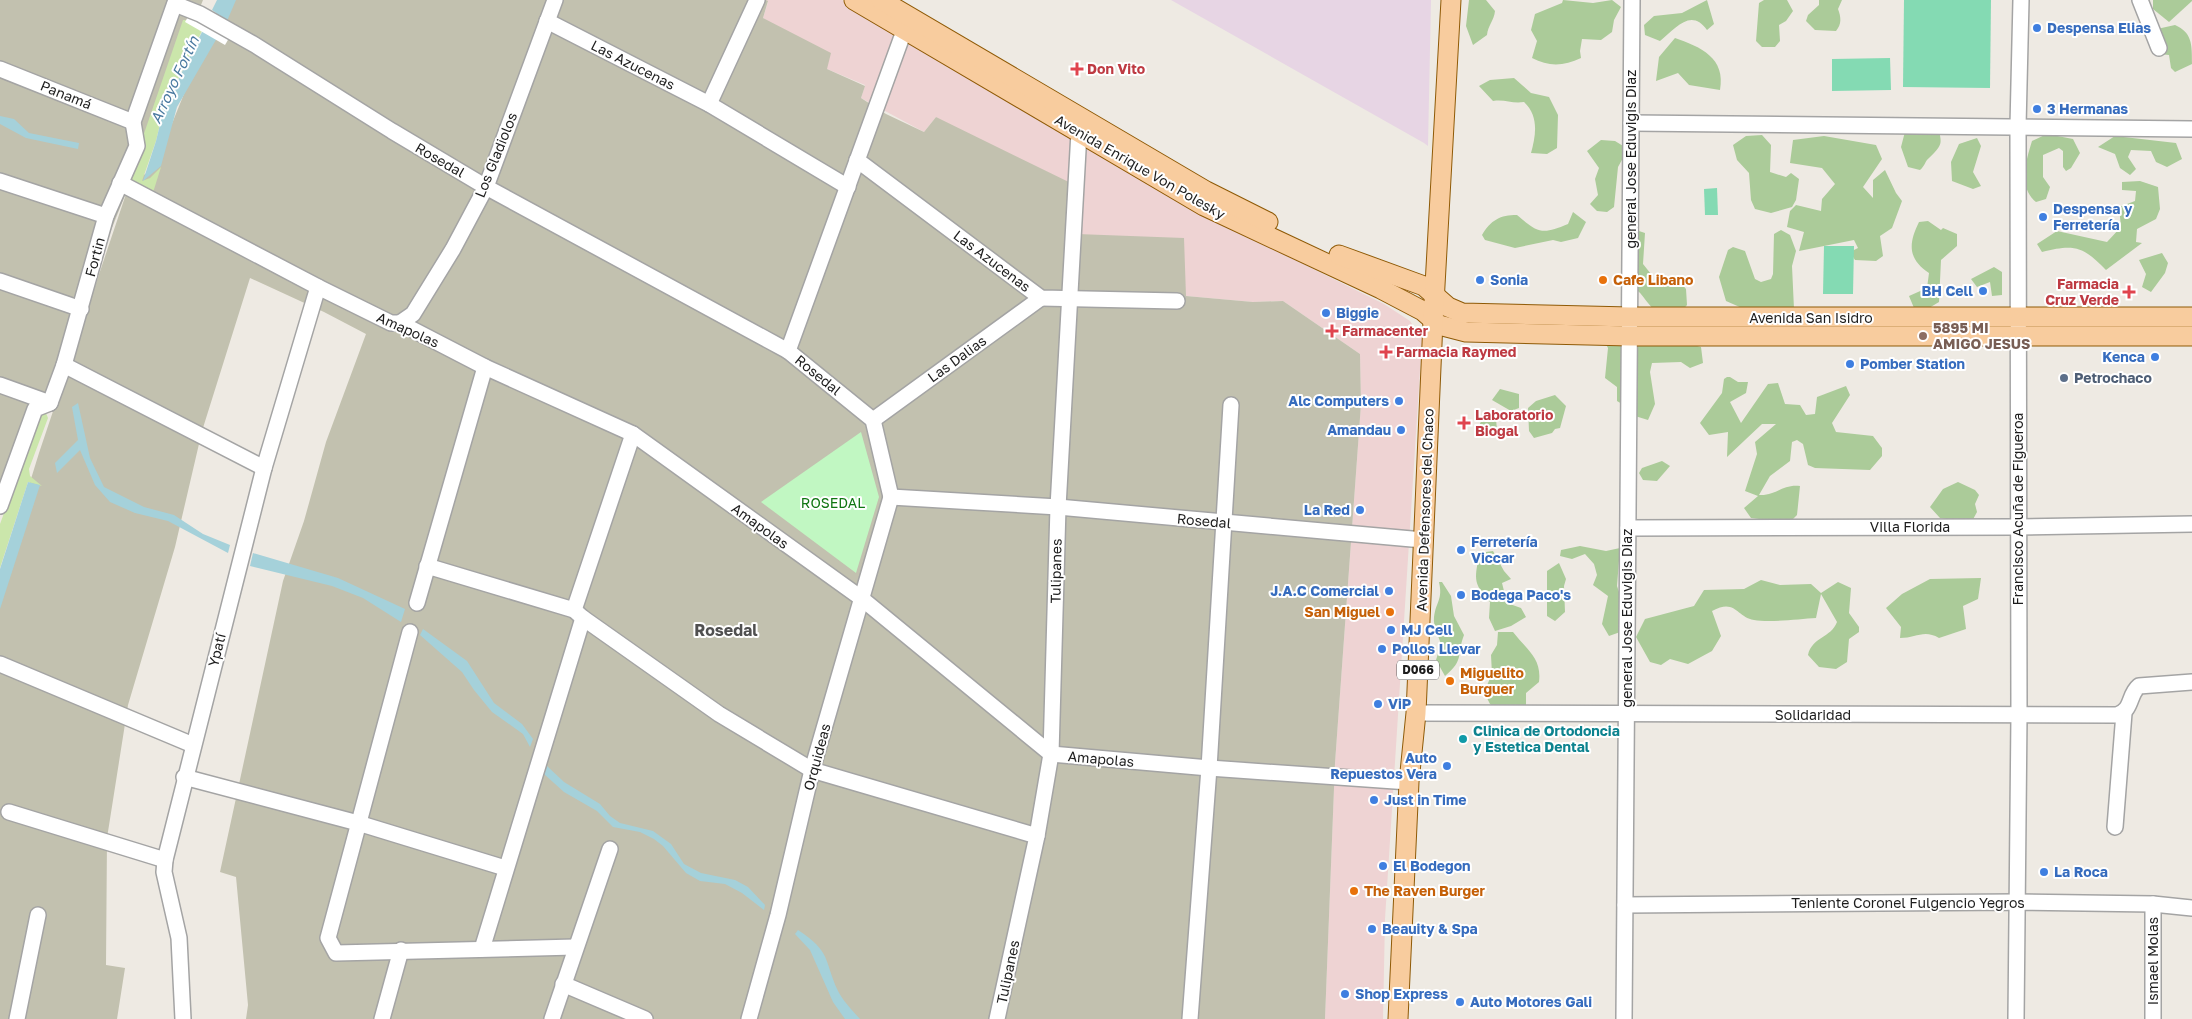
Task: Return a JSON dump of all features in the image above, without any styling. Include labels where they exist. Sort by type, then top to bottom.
[{"type":"main road","name":"Avenida Enrique Von Polesky","points":[[854,0],[907,23],[1082,126],[1211,194],[1353,261],[1424,286],[1436,296]]},
{"type":"main road","name":"Avenida Enrique Von Polesky","points":[[881,0],[907,23]]},
{"type":"main road","name":"Avenida Defensores del Chaco","points":[[1398,1019],[1409,782],[1416,714],[1433,321],[1436,296],[1451,0]]},
{"type":"main road","name":"Avenida Enrique Von Polesky","points":[[1082,126],[1204,206],[1366,281],[1412,305],[1433,321]]},
{"type":"main road","name":"Avenida San Isidro","points":[[1436,296],[1448,307],[1462,314],[1630,327],[2018,338],[2192,336]]},
{"type":"main road","name":"Avenida San Isidro","points":[[1433,321],[1439,325],[1466,332],[1630,327],[2192,317]]},
{"type":"street","name":"Los Gladiolos","points":[[400,323],[414,314],[453,249],[486,186],[555,0]]},
{"type":"street","points":[[709,104],[757,0]]},
{"type":"street","name":"general Jose Eduvigis Diaz","points":[[1624,1019],[1632,0]]},
{"type":"street","name":"Francisco Acuña de Figueroa","points":[[2016,1019],[2019,715],[2018,126],[2021,0]]},
{"type":"street","points":[[2140,0],[2159,48]]},
{"type":"street","name":"Rosedal","points":[[175,2],[227,29],[486,186],[788,351],[873,420]]},
{"type":"street","name":"Fortin","points":[[50,403],[81,309],[106,216],[120,183],[132,162],[137,146],[133,122],[175,2]]},
{"type":"street","name":"Las Azucenas","points":[[547,21],[709,104],[848,187]]},
{"type":"street","points":[[788,351],[907,23]]},
{"type":"street","name":"Panamá","points":[[0,69],[133,122]]},
{"type":"street","points":[[1631,123],[2192,129]]},
{"type":"street","name":"Tulipanes","points":[[997,1019],[1037,836],[1051,754],[1058,506],[1069,300],[1082,126]]},
{"type":"street","name":"Las Azucenas","points":[[857,160],[1041,298],[1177,301]]},
{"type":"street","points":[[0,181],[106,216]]},
{"type":"street","name":"Amapolas","points":[[120,183],[318,287],[391,323],[400,323],[485,367],[633,434],[861,598],[1051,754],[1209,768],[1409,782]]},
{"type":"street","points":[[0,281],[81,309]]},
{"type":"street","name":"Ypatí","points":[[184,1019],[179,938],[164,872],[165,860],[184,778],[264,468],[318,287]]},
{"type":"street","name":"Las Dalias","points":[[873,420],[1041,298]]},
{"type":"street","points":[[64,365],[264,468]]},
{"type":"street","points":[[417,603],[426,566],[485,367]]},
{"type":"street","points":[[0,385],[50,403]]},
{"type":"street","points":[[2,496],[35,409],[50,403]]},
{"type":"street","points":[[1190,1019],[1225,523],[1230,404]]},
{"type":"street","points":[[873,420],[891,497]]},
{"type":"street","points":[[482,949],[633,434]]},
{"type":"street","name":"Rosedal","points":[[891,497],[1058,506],[1423,540]]},
{"type":"street","name":"Orquideas","points":[[749,1019],[778,915],[812,770],[891,497]]},
{"type":"street","name":"Villa Florida","points":[[1628,528],[2018,527],[2192,524]]},
{"type":"street","points":[[426,566],[579,614],[719,714],[812,770],[1037,836]]},
{"type":"street","points":[[410,632],[328,938],[331,946],[336,953],[575,947]]},
{"type":"street","points":[[0,664],[193,746]]},
{"type":"street","points":[[2114,827],[2124,713],[2129,707],[2134,690],[2139,686],[2192,682]]},
{"type":"street","name":"Solidaridad","points":[[1416,714],[2117,715],[2124,713]]},
{"type":"street","points":[[184,778],[358,823],[505,868]]},
{"type":"street","points":[[9,812],[165,860]]},
{"type":"street","points":[[552,1019],[610,849]]},
{"type":"street","name":"Teniente Coronel Fulgencio Yegros","points":[[1624,905],[2016,902],[2153,904],[2192,908]]},
{"type":"street","name":"Ismael Molas","points":[[2153,904],[2153,1019]]},
{"type":"street","points":[[17,1019],[38,915]]},
{"type":"street","points":[[382,1019],[400,950]]},
{"type":"street","points":[[563,984],[645,1019]]},
{"type":"shaded area","points":[[0,0],[203,0],[129,185],[154,168],[222,0],[766,0],[768,1],[763,18],[831,53],[827,69],[865,86],[861,98],[886,114],[924,132],[936,117],[1079,187],[1077,234],[1184,238],[1186,296],[1253,302],[1283,301],[1360,354],[1361,404],[1335,763],[1325,1019],[246,1019],[248,1005],[236,877],[220,872],[283,581],[304,521],[326,442],[366,334],[324,312],[250,278],[202,431],[175,547],[128,705],[107,838],[106,965],[125,968],[117,1019],[0,1019],[0,579],[39,453],[128,188],[0,507]]},
{"type":"shaded area","points":[[766,0],[842,0],[1016,104],[1291,258],[1384,304],[1410,321],[1422,339],[1385,919],[1383,1019],[1325,1019],[1335,763],[1361,404],[1360,354],[1283,301],[1253,302],[1186,296],[1077,234],[936,117],[924,132],[861,98],[865,85],[827,69],[763,18],[768,2]]},
{"type":"shaded area","points":[[1171,0],[1431,0],[1428,146],[1424,143]]},
{"type":"green space","points":[[1469,0],[1486,0],[1495,11],[1487,35],[1473,45],[1466,26]]},
{"type":"green space","points":[[1563,0],[1593,3],[1612,0],[1621,7],[1614,20],[1612,32],[1601,40],[1582,39],[1581,58],[1569,63],[1556,64],[1538,61],[1532,58],[1537,41],[1531,30],[1535,14],[1562,3]]},
{"type":"green space","points":[[1707,0],[1714,24],[1707,30],[1701,23],[1689,20],[1677,26],[1660,41],[1645,35],[1644,25],[1654,16],[1682,13]]},
{"type":"green space","points":[[1764,0],[1787,0],[1793,11],[1786,21],[1779,25],[1780,41],[1775,47],[1762,47],[1756,41],[1759,3]]},
{"type":"green space","points":[[1819,0],[1842,0],[1838,9],[1840,23],[1836,31],[1815,30],[1806,21],[1808,15],[1819,5]]},
{"type":"green space","points":[[1904,0],[1991,0],[1990,88],[1903,87]]},
{"type":"green space","points":[[2153,0],[2192,1],[2169,22],[2153,9]]},
{"type":"green space","points":[[183,20],[188,20],[203,29],[164,107],[156,141],[142,181],[150,178],[161,167],[151,199],[126,186]]},
{"type":"green space","points":[[2175,25],[2188,35],[2192,50],[2192,64],[2175,72],[2171,68],[2169,55],[2160,54],[2157,29]]},
{"type":"green space","points":[[1675,38],[1694,45],[1710,55],[1719,70],[1721,79],[1720,90],[1689,85],[1678,73],[1656,81],[1659,57]]},
{"type":"green space","points":[[1890,58],[1891,90],[1832,91],[1832,59]]},
{"type":"green space","points":[[1514,78],[1531,93],[1549,97],[1558,115],[1557,148],[1547,154],[1531,153],[1535,126],[1532,113],[1524,102],[1493,101],[1479,86],[1490,80]]},
{"type":"green space","points":[[1938,122],[1941,142],[1938,149],[1920,170],[1908,167],[1901,147],[1907,124]]},
{"type":"green space","points":[[2047,134],[2073,139],[2080,153],[2071,168],[2066,171],[2063,167],[2063,151],[2059,148],[2043,155],[2043,177],[2050,187],[2046,199],[2036,202],[2030,196],[2025,182],[2026,165],[2032,141]]},
{"type":"green space","points":[[1762,135],[1771,145],[1770,172],[1786,177],[1791,173],[1799,179],[1796,200],[1792,207],[1771,213],[1755,209],[1751,200],[1749,173],[1737,160],[1733,145],[1746,136]]},
{"type":"green space","points":[[1824,136],[1876,145],[1882,159],[1863,187],[1873,198],[1873,180],[1885,170],[1902,201],[1892,228],[1880,236],[1883,256],[1876,261],[1855,260],[1850,252],[1858,248],[1854,240],[1799,251],[1804,232],[1787,227],[1790,211],[1796,205],[1821,211],[1822,199],[1835,184],[1822,168],[1790,163],[1793,140]]},
{"type":"green space","points":[[2115,136],[2176,143],[2182,159],[2167,167],[2156,162],[2151,151],[2131,150],[2128,157],[2136,169],[2130,175],[2120,168],[2115,154],[2098,147]]},
{"type":"green space","points":[[1977,138],[1981,146],[1973,172],[1981,186],[1973,189],[1952,181],[1951,162],[1959,144]]},
{"type":"green space","points":[[1601,140],[1615,141],[1628,149],[1618,167],[1614,207],[1607,212],[1597,211],[1590,204],[1598,195],[1595,179],[1599,168],[1587,151]]},
{"type":"green space","points":[[2140,181],[2158,187],[2160,209],[2156,219],[2137,229],[2136,242],[2142,243],[2106,270],[2091,256],[2077,249],[2062,248],[2042,252],[2037,244],[2057,231],[2107,242],[2121,227],[2119,207],[2135,201],[2136,191],[2122,190],[2122,182]]},
{"type":"green space","points":[[1717,188],[1718,215],[1705,215],[1704,189]]},
{"type":"green space","points":[[1573,212],[1586,222],[1578,238],[1561,242],[1553,240],[1515,248],[1485,240],[1482,235],[1496,219],[1501,217],[1517,215],[1530,226],[1546,231],[1568,224]]},
{"type":"green space","points":[[1928,221],[1941,230],[1943,228],[1957,234],[1957,246],[1941,260],[1939,302],[1929,308],[1914,308],[1909,296],[1927,288],[1929,273],[1922,268],[1914,257],[1912,250],[1913,237],[1919,222]]},
{"type":"green space","points":[[1636,230],[1645,233],[1643,264],[1651,274],[1655,285],[1680,282],[1686,289],[1687,305],[1679,314],[1658,312],[1634,288]]},
{"type":"green space","points":[[1781,230],[1790,235],[1796,251],[1792,266],[1794,309],[1742,308],[1726,301],[1719,277],[1728,250],[1733,247],[1745,251],[1755,279],[1761,282],[1771,279],[1773,274],[1774,234]]},
{"type":"green space","points":[[1824,246],[1854,246],[1853,294],[1823,294]]},
{"type":"green space","points":[[2162,253],[2168,263],[2165,273],[2151,292],[2142,287],[2146,274],[2139,260]]},
{"type":"green space","points":[[1994,267],[2002,272],[2002,295],[1992,296],[1990,282],[1977,287],[1971,279]]},
{"type":"green space","points":[[1602,337],[1626,341],[1622,404],[1617,401],[1617,387],[1605,378],[1608,348]]},
{"type":"green space","points":[[1668,338],[1701,347],[1703,363],[1690,368],[1681,362],[1652,363],[1650,372],[1655,404],[1648,420],[1635,416],[1638,372],[1635,357],[1638,346]]},
{"type":"green space","points":[[1727,377],[1738,382],[1748,382],[1746,393],[1730,402],[1741,423],[1768,384],[1778,383],[1785,404],[1800,405],[1806,415],[1815,414],[1817,397],[1846,386],[1850,395],[1832,423],[1836,432],[1873,436],[1882,448],[1882,456],[1870,470],[1815,468],[1808,465],[1803,444],[1797,440],[1792,442],[1790,461],[1770,476],[1759,495],[1770,494],[1788,487],[1800,486],[1797,515],[1789,523],[1751,518],[1744,508],[1758,496],[1745,491],[1757,454],[1755,442],[1776,424],[1762,424],[1727,457],[1728,432],[1709,435],[1700,423],[1722,393],[1724,379]]},
{"type":"green space","points":[[1500,389],[1519,394],[1519,408],[1511,411],[1492,400]]},
{"type":"green space","points":[[1555,395],[1566,406],[1560,428],[1555,429],[1552,433],[1534,438],[1529,431],[1528,408],[1536,401]]},
{"type":"green space","points":[[1485,411],[1496,418],[1497,431],[1491,437],[1478,429]]},
{"type":"green space","points":[[46,413],[48,418],[29,469],[30,476],[42,486],[28,482],[0,568],[0,524],[40,416]]},
{"type":"green space","name":"ROSEDAL","points":[[861,432],[879,497],[856,573],[761,502]]},
{"type":"green space","points":[[1662,461],[1670,466],[1657,481],[1643,480],[1639,473],[1642,468]]},
{"type":"green space","points":[[1958,482],[1975,490],[1979,495],[1975,504],[1977,512],[1971,523],[1940,518],[1930,507],[1943,489]]},
{"type":"green space","points":[[1580,546],[1606,551],[1620,548],[1617,586],[1624,607],[1623,631],[1609,636],[1602,624],[1608,596],[1593,585],[1597,575],[1594,564],[1585,554],[1572,559],[1560,556],[1561,550]]},
{"type":"green space","points":[[1493,551],[1504,571],[1511,579],[1502,583],[1507,603],[1521,608],[1526,617],[1511,626],[1495,631],[1489,618],[1490,602],[1478,586],[1476,576],[1479,557],[1486,552]]},
{"type":"green space","points":[[1559,563],[1566,579],[1564,586],[1565,612],[1555,621],[1547,616],[1547,571]]},
{"type":"green space","points":[[1981,578],[1978,599],[1963,606],[1966,629],[1939,638],[1934,635],[1924,634],[1900,638],[1901,627],[1886,608],[1902,594],[1930,579]]},
{"type":"green space","points":[[1761,580],[1780,585],[1811,584],[1821,593],[1838,582],[1851,588],[1849,613],[1859,627],[1859,632],[1849,639],[1847,662],[1836,669],[1819,667],[1808,655],[1813,644],[1830,631],[1837,622],[1821,594],[1816,618],[1760,621],[1743,616],[1731,607],[1726,606],[1712,611],[1721,636],[1712,651],[1688,664],[1670,659],[1661,665],[1650,662],[1636,637],[1645,619],[1694,606],[1704,590],[1744,589]]},
{"type":"green space","points":[[1439,582],[1442,582],[1451,596],[1454,616],[1464,635],[1458,661],[1445,676],[1436,660],[1441,644],[1434,620],[1440,597]]},
{"type":"green space","points":[[1498,632],[1513,632],[1536,660],[1539,682],[1526,693],[1526,712],[1503,715],[1490,704],[1484,692],[1492,674],[1491,655],[1497,645]]},
{"type":"water","points":[[217,0],[236,0],[227,21],[212,10]]},
{"type":"water","points":[[203,30],[217,38],[177,107],[161,166],[143,181],[164,108]]},
{"type":"water","points":[[0,116],[14,119],[29,133],[79,143],[78,149],[26,138],[0,124]]},
{"type":"water","points":[[78,403],[90,458],[104,487],[144,507],[174,515],[203,534],[230,545],[228,553],[168,521],[135,513],[110,502],[95,485],[80,450],[57,473],[55,463],[78,440],[72,407]]},
{"type":"water","points":[[28,482],[40,485],[0,609],[0,569]]},
{"type":"water","points":[[253,553],[338,578],[405,609],[401,622],[363,598],[332,586],[250,566]]},
{"type":"water","points":[[423,629],[467,661],[494,703],[522,724],[533,739],[530,747],[523,734],[492,712],[462,672],[420,635]]},
{"type":"water","points":[[547,766],[564,782],[600,804],[610,816],[620,823],[653,831],[671,844],[684,864],[701,873],[735,880],[748,887],[765,905],[764,910],[742,893],[725,884],[700,881],[686,873],[663,846],[654,839],[640,832],[613,827],[597,811],[564,792],[544,774]]},
{"type":"water","points":[[798,930],[822,951],[840,995],[860,1019],[845,1019],[833,1002],[810,950],[795,934]]},
{"type":"pier","points":[[196,3],[236,26],[225,45],[185,22]]},
{"type":"place","name":"Despensa Elias","points":[[2037,28]]},
{"type":"place","name":"Don Vito","points":[[1077,69]]},
{"type":"place","name":"3 Hermanas","points":[[2037,109]]},
{"type":"place","name":"Despensa y Ferretería","points":[[2043,217]]},
{"type":"place","name":"Sonia","points":[[1480,280]]},
{"type":"place","name":"Cafe Libano","points":[[1603,280]]},
{"type":"place","name":"BH Cell","points":[[1983,291]]},
{"type":"place","name":"Farmacia Cruz Verde","points":[[2129,292]]},
{"type":"place","name":"Biggie","points":[[1326,313]]},
{"type":"place","name":"Farmacenter","points":[[1332,331]]},
{"type":"place","name":"5895 MI AMIGO JESUS","points":[[1923,336]]},
{"type":"place","name":"Farmacia Raymed","points":[[1386,352]]},
{"type":"place","name":"Kenca","points":[[2155,357]]},
{"type":"place","name":"Pomber Station","points":[[1850,364]]},
{"type":"place","name":"Petrochaco","points":[[2064,378]]},
{"type":"place","name":"Alc Computers","points":[[1399,401]]},
{"type":"place","name":"Laboratorio Biogal","points":[[1464,423]]},
{"type":"place","name":"Amandau","points":[[1401,430]]},
{"type":"place","name":"La Red","points":[[1360,510]]},
{"type":"place","name":"Ferretería Viccar","points":[[1461,550]]},
{"type":"place","name":"J.A.C Comercial","points":[[1389,591]]},
{"type":"place","name":"Bodega Paco's","points":[[1461,595]]},
{"type":"place","name":"San Miguel","points":[[1390,612]]},
{"type":"place","name":"MJ Cell","points":[[1391,630]]},
{"type":"place","name":"Pollos Llevar","points":[[1382,649]]},
{"type":"place","name":"Miguelito Burguer","points":[[1450,681]]},
{"type":"place","name":"ViP","points":[[1378,704]]},
{"type":"place","name":"Clinica de Ortodoncia y Estetica Dental","points":[[1463,739]]},
{"type":"place","name":"Auto Repuestos Vera","points":[[1447,766]]},
{"type":"place","name":"Just in Time","points":[[1374,800]]},
{"type":"place","name":"El Bodegon","points":[[1383,866]]},
{"type":"place","name":"La Roca","points":[[2044,872]]},
{"type":"place","name":"The Raven Burger","points":[[1354,891]]},
{"type":"place","name":"Beauity & Spa","points":[[1372,929]]},
{"type":"place","name":"Shop Express","points":[[1345,994]]},
{"type":"place","name":"Auto Motores Gali","points":[[1460,1002]]},
{"type":"district","name":"Rosedal","points":[[726,630]]},
{"type":"water label","name":"Arroyo Fortín","points":[[175,80]]}]
